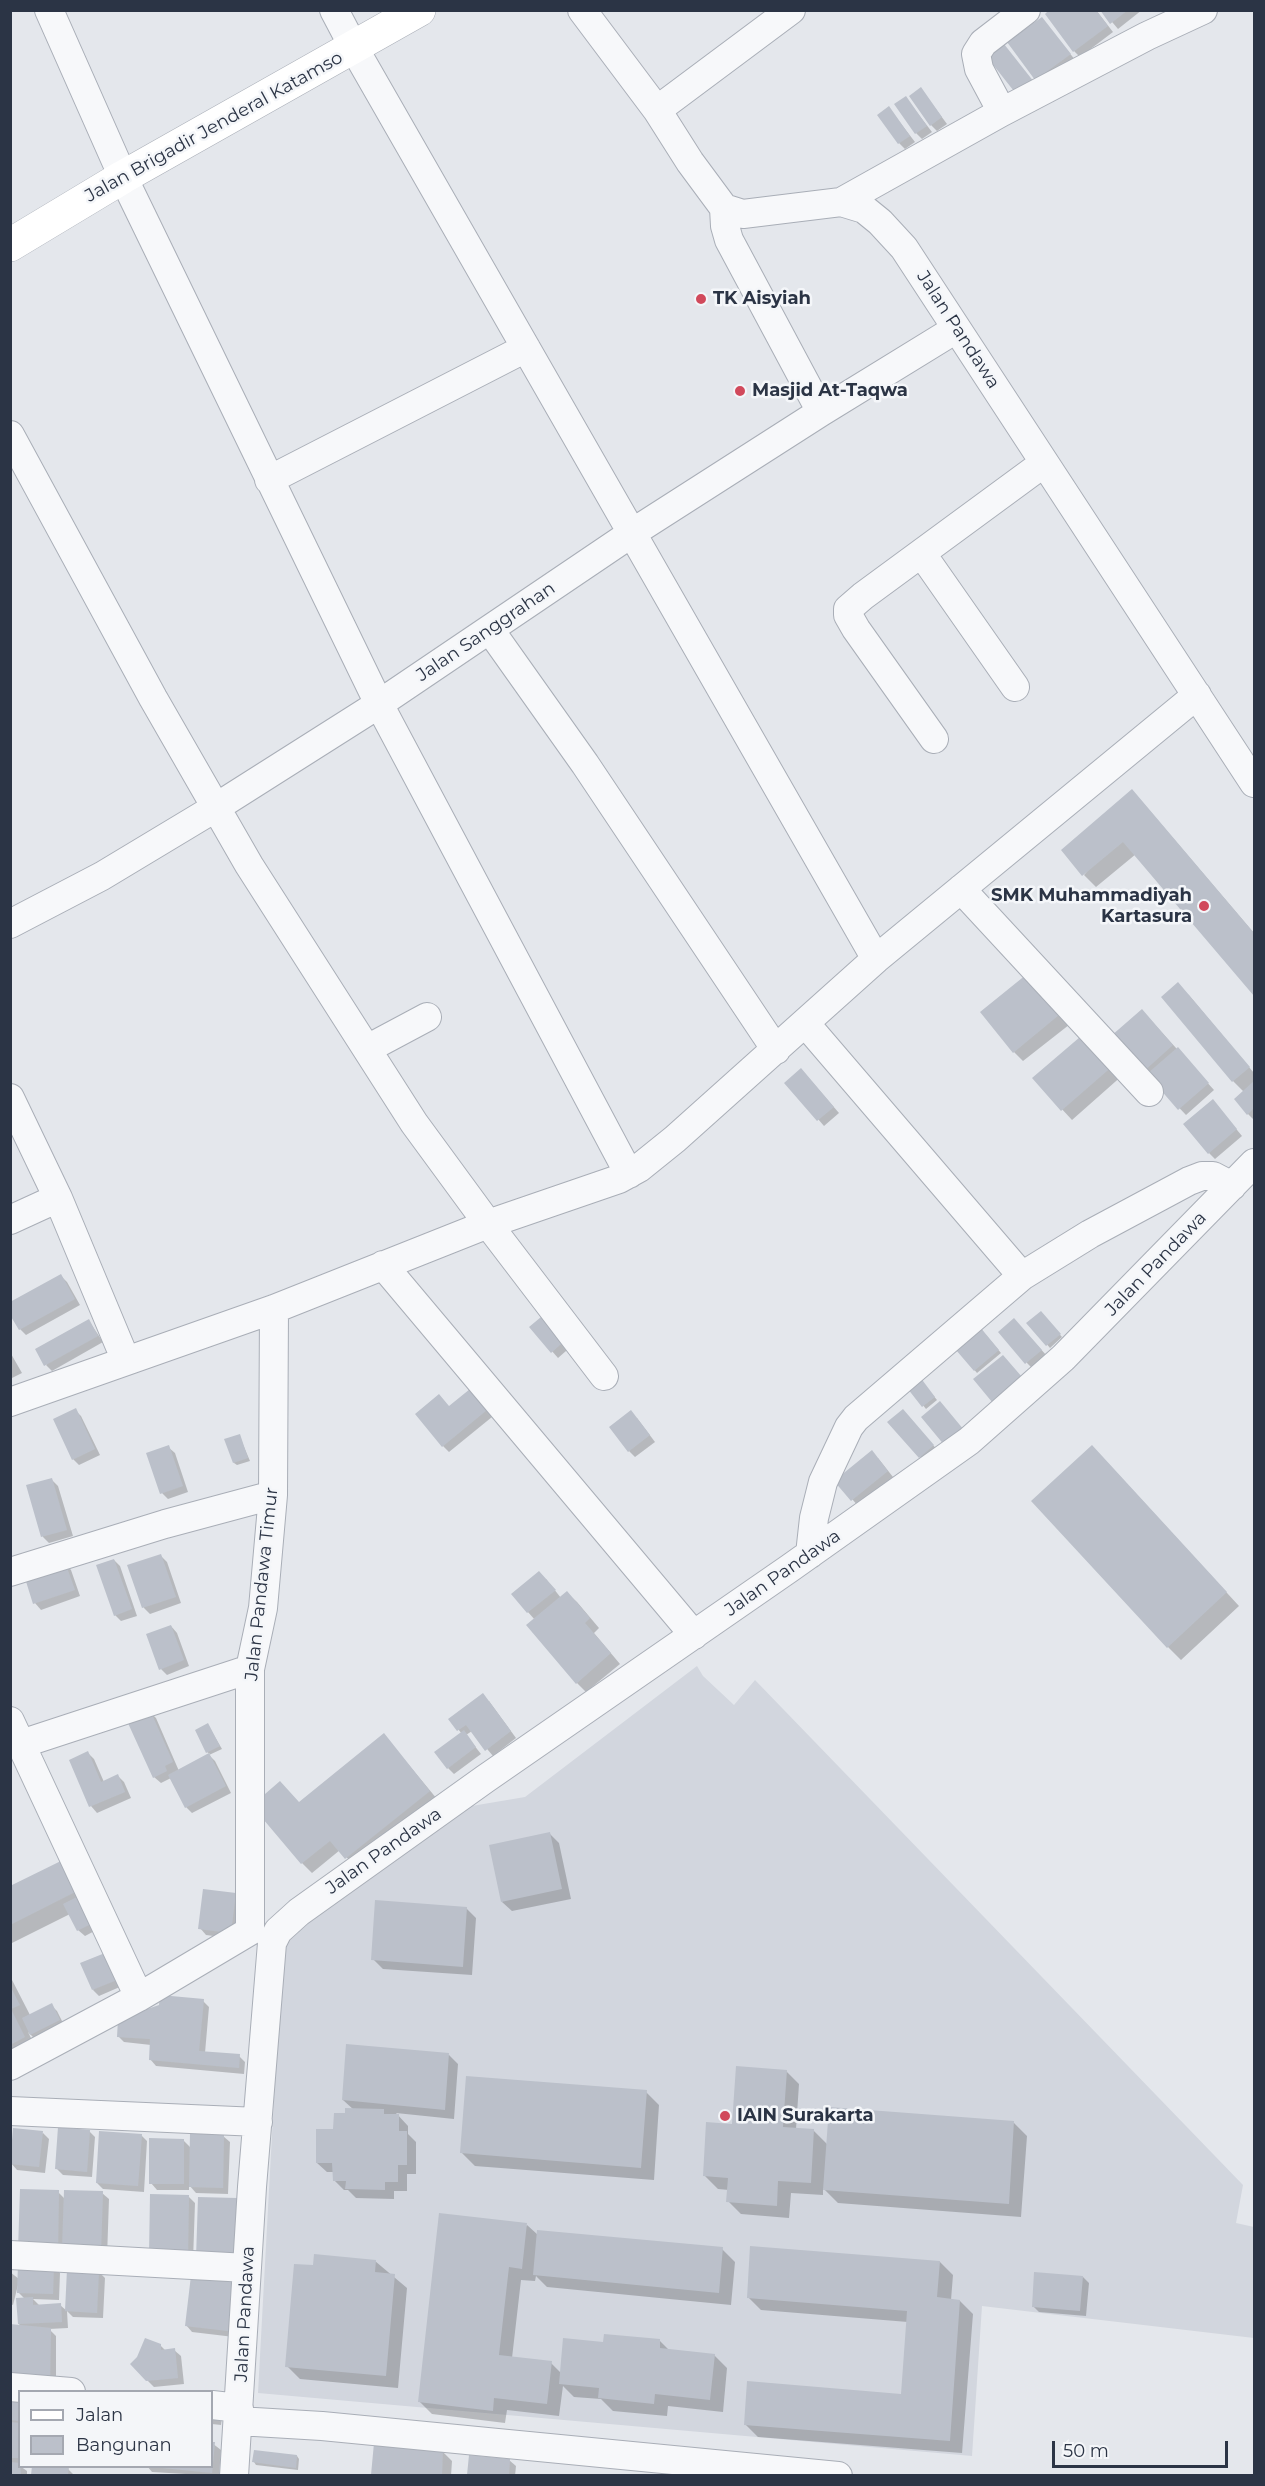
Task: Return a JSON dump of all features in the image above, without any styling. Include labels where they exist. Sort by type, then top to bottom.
[{"type":"main road","name":"Jalan Brigadir Jenderal Katamso","points":[[10,244],[123,177],[419,10]]},
{"type":"street","points":[[49,10],[123,177],[379,704],[629,1174]]},
{"type":"street","points":[[334,10],[876,959]]},
{"type":"street","points":[[582,10],[657,110],[690,162],[724,208],[729,240],[821,412]]},
{"type":"street","points":[[657,110],[791,10]]},
{"type":"street","points":[[1002,112],[979,69],[976,54],[983,43],[1026,10]]},
{"type":"street","points":[[841,202],[1002,112],[1147,36],[1203,10]]},
{"type":"street","name":"Jalan Pandawa","points":[[724,208],[743,214],[841,202],[864,209],[904,248],[1254,783]]},
{"type":"street","name":"Jalan Sanggrahan","points":[[10,924],[102,876],[215,808],[379,704],[632,533],[956,329]]},
{"type":"street","points":[[269,480],[526,348]]},
{"type":"street","points":[[10,435],[20,479],[215,808],[367,1049],[414,1123],[604,1376]]},
{"type":"street","points":[[934,739],[856,629],[848,613],[852,604],[1044,463]]},
{"type":"street","points":[[922,554],[1015,687]]},
{"type":"street","points":[[490,630],[585,764],[776,1050]]},
{"type":"street","points":[[10,1402],[274,1308],[488,1224],[629,1174],[652,1159],[675,1139],[876,959],[1197,695]]},
{"type":"street","points":[[961,889],[1149,1092]]},
{"type":"street","points":[[367,1049],[426,1017]]},
{"type":"street","points":[[805,1023],[1022,1276]]},
{"type":"street","points":[[10,1098],[58,1198],[126,1362]]},
{"type":"street","name":"Jalan Pandawa","points":[[234,2475],[230,2411],[248,2268],[258,2122],[262,1934],[283,1925],[485,1779],[914,1481],[995,1418],[1063,1358],[1254,1163]]},
{"type":"street","points":[[810,1554],[814,1518],[823,1482],[849,1427],[856,1418],[1022,1276],[1090,1234],[1202,1176],[1214,1176],[1232,1186]]},
{"type":"street","points":[[10,1220],[58,1198]]},
{"type":"street","points":[[384,1265],[694,1635]]},
{"type":"street","name":"Jalan Pandawa Timur","points":[[262,1934],[250,1669],[263,1608],[273,1495],[274,1308]]},
{"type":"street","points":[[10,1572],[165,1524],[273,1495]]},
{"type":"street","points":[[139,1997],[16,1733],[250,1669]]},
{"type":"street","points":[[10,2066],[262,1934]]},
{"type":"street","points":[[10,2111],[258,2122]]},
{"type":"street","points":[[10,2255],[248,2268]]},
{"type":"street","points":[[10,2387],[56,2390]]},
{"type":"street","points":[[230,2411],[334,2427],[838,2475]]},
{"type":"shaded area","name":"IAIN Surakarta","points":[[697,1666],[703,1676],[734,1705],[755,1680],[1243,2185],[1236,2223],[1254,2227],[1254,2338],[982,2306],[972,2456],[258,2393],[282,1950],[310,1905],[442,1811],[525,1797]]},
{"type":"building","points":[[1049,10],[1096,10],[1108,26],[1073,52],[1045,14]]},
{"type":"building","points":[[1100,10],[1128,10],[1110,24]]},
{"type":"building","points":[[1042,17],[1071,54],[1035,80],[1007,42]]},
{"type":"building","points":[[1004,44],[1034,82],[1017,95],[987,57]]},
{"type":"building","points":[[921,87],[942,117],[930,126],[909,96]]},
{"type":"building","points":[[906,96],[927,126],[915,134],[894,104]]},
{"type":"building","points":[[889,106],[910,136],[898,144],[877,115]]},
{"type":"building","points":[[1132,789],[1254,933],[1254,996],[1123,842],[1082,876],[1061,850]]},
{"type":"building","points":[[1032,970],[1065,1010],[1013,1053],[980,1012]]},
{"type":"building","points":[[1178,982],[1250,1067],[1232,1082],[1161,997]]},
{"type":"building","points":[[1142,1009],[1173,1045],[1143,1072],[1111,1036]]},
{"type":"building","points":[[1087,1031],[1115,1064],[1061,1111],[1032,1078]]},
{"type":"building","points":[[1178,1047],[1209,1083],[1178,1110],[1147,1074]]},
{"type":"building","points":[[801,1068],[834,1107],[817,1121],[784,1083]]},
{"type":"building","points":[[1254,1081],[1254,1108],[1247,1115],[1234,1099]]},
{"type":"building","points":[[1213,1099],[1237,1129],[1208,1154],[1183,1124]]},
{"type":"building","points":[[61,1274],[75,1299],[19,1330],[10,1315],[10,1302]]},
{"type":"building","points":[[1041,1311],[1061,1334],[1046,1346],[1026,1323]]},
{"type":"building","points":[[547,1312],[569,1337],[551,1353],[529,1327]]},
{"type":"building","points":[[1014,1318],[1042,1350],[1025,1364],[998,1332]]},
{"type":"building","points":[[89,1319],[98,1336],[44,1366],[35,1349]]},
{"type":"building","points":[[975,1321],[999,1350],[974,1371],[950,1343]]},
{"type":"building","points":[[1003,1355],[1022,1377],[992,1402],[973,1379]]},
{"type":"building","points":[[917,1373],[935,1397],[922,1407],[904,1384]]},
{"type":"building","points":[[470,1389],[487,1410],[442,1447],[415,1414],[439,1394],[449,1406]]},
{"type":"building","points":[[940,1401],[964,1430],[945,1446],[921,1417]]},
{"type":"building","points":[[76,1408],[95,1449],[72,1460],[53,1419]]},
{"type":"building","points":[[903,1409],[934,1445],[919,1458],[887,1422]]},
{"type":"building","points":[[631,1410],[650,1435],[628,1452],[609,1427]]},
{"type":"building","points":[[240,1434],[248,1458],[233,1463],[224,1439]]},
{"type":"building","points":[[169,1445],[183,1486],[160,1494],[146,1453]]},
{"type":"building","points":[[1092,1445],[1227,1592],[1167,1648],[1031,1501]]},
{"type":"building","points":[[872,1450],[888,1471],[851,1501],[834,1481]]},
{"type":"building","points":[[52,1478],[67,1530],[41,1537],[26,1485]]},
{"type":"building","points":[[161,1554],[176,1597],[142,1608],[127,1565]]},
{"type":"building","points":[[114,1559],[132,1609],[114,1616],[96,1565]]},
{"type":"building","points":[[65,1562],[75,1590],[33,1604],[24,1575]]},
{"type":"building","points":[[539,1571],[556,1590],[527,1613],[511,1594]]},
{"type":"building","points":[[567,1591],[590,1618],[585,1623],[611,1653],[576,1684],[526,1625]]},
{"type":"building","points":[[171,1625],[184,1660],[159,1670],[146,1634]]},
{"type":"building","points":[[483,1693],[511,1731],[485,1751],[466,1725],[457,1731],[448,1719]]},
{"type":"building","points":[[150,1710],[173,1762],[165,1766],[167,1771],[153,1778],[127,1721]]},
{"type":"building","points":[[208,1723],[220,1746],[206,1753],[195,1730]]},
{"type":"building","points":[[464,1730],[476,1747],[447,1769],[434,1752]]},
{"type":"building","points":[[384,1733],[430,1791],[345,1859],[330,1841],[301,1864],[263,1819],[265,1794],[280,1781],[299,1802]]},
{"type":"building","points":[[88,1751],[101,1782],[118,1774],[125,1792],[89,1807],[69,1760]]},
{"type":"building","points":[[209,1753],[226,1786],[185,1808],[168,1775]]},
{"type":"building","points":[[550,1832],[562,1889],[501,1902],[489,1845]]},
{"type":"building","points":[[69,1857],[85,1887],[10,1925],[10,1886]]},
{"type":"building","points":[[203,1889],[236,1893],[231,1933],[198,1929]]},
{"type":"building","points":[[87,1892],[101,1919],[77,1931],[63,1904]]},
{"type":"building","points":[[375,1900],[467,1907],[463,1967],[371,1960]]},
{"type":"building","points":[[105,1953],[117,1980],[92,1990],[80,1963]]},
{"type":"building","points":[[10,1986],[20,2005],[11,2009],[25,2037],[10,2045]]},
{"type":"building","points":[[160,1995],[204,1999],[199,2051],[240,2054],[239,2068],[149,2060],[150,2039],[117,2037],[118,2019],[159,2005]]},
{"type":"building","points":[[52,2003],[60,2020],[30,2035],[22,2018]]},
{"type":"building","points":[[346,2044],[449,2053],[445,2110],[342,2100]]},
{"type":"building","points":[[736,2066],[787,2070],[783,2127],[814,2129],[811,2183],[778,2181],[777,2206],[726,2202],[728,2178],[703,2176],[706,2122],[732,2124]]},
{"type":"building","points":[[466,2076],[647,2090],[641,2168],[460,2153]]},
{"type":"building","points":[[829,2107],[1014,2121],[1009,2204],[823,2190]]},
{"type":"building","points":[[345,2108],[384,2109],[384,2114],[399,2114],[399,2131],[407,2131],[407,2165],[398,2165],[398,2182],[385,2182],[385,2190],[345,2189],[346,2181],[333,2181],[332,2163],[316,2163],[316,2129],[333,2129],[334,2113],[345,2113]]},
{"type":"building","points":[[58,2127],[90,2130],[87,2172],[55,2169]]},
{"type":"building","points":[[13,2128],[43,2131],[39,2167],[10,2164]]},
{"type":"building","points":[[99,2131],[142,2134],[138,2186],[96,2183]]},
{"type":"building","points":[[190,2133],[224,2134],[223,2188],[189,2187]]},
{"type":"building","points":[[149,2138],[184,2139],[184,2184],[149,2184]]},
{"type":"building","points":[[20,2189],[59,2190],[58,2252],[18,2250]]},
{"type":"building","points":[[64,2190],[103,2191],[101,2252],[62,2251]]},
{"type":"building","points":[[150,2194],[189,2195],[188,2256],[149,2255]]},
{"type":"building","points":[[198,2197],[237,2198],[235,2259],[196,2258]]},
{"type":"building","points":[[439,2213],[527,2223],[522,2269],[509,2267],[499,2355],[552,2361],[547,2404],[494,2398],[493,2411],[418,2402]]},
{"type":"building","points":[[537,2230],[723,2247],[719,2293],[533,2275]]},
{"type":"building","points":[[750,2246],[940,2261],[937,2297],[960,2300],[950,2441],[744,2425],[747,2381],[901,2394],[907,2311],[747,2298]]},
{"type":"building","points":[[314,2254],[376,2260],[375,2272],[395,2274],[386,2376],[285,2367],[294,2264],[313,2265]]},
{"type":"building","points":[[18,2264],[54,2265],[53,2294],[17,2293]]},
{"type":"building","points":[[192,2267],[235,2273],[228,2331],[185,2326]]},
{"type":"building","points":[[67,2269],[99,2271],[97,2313],[65,2311]]},
{"type":"building","points":[[1034,2272],[1083,2276],[1080,2311],[1032,2307]]},
{"type":"building","points":[[33,2297],[33,2305],[61,2303],[62,2322],[18,2324],[16,2298]]},
{"type":"building","points":[[10,2324],[51,2328],[50,2385],[10,2382]]},
{"type":"building","points":[[604,2334],[660,2339],[660,2348],[715,2354],[710,2400],[655,2394],[654,2404],[598,2398],[599,2388],[559,2384],[563,2338],[603,2342]]},
{"type":"building","points":[[145,2338],[161,2344],[161,2350],[175,2348],[178,2378],[146,2381],[130,2364],[137,2357]]},
{"type":"building","points":[[10,2394],[18,2395],[18,2421],[10,2420]]},
{"type":"building","points":[[10,2422],[18,2423],[18,2458],[10,2458]]},
{"type":"building","points":[[374,2443],[443,2449],[442,2474],[371,2475]]},
{"type":"building","points":[[254,2450],[297,2455],[296,2468],[252,2462]]},
{"type":"building","points":[[469,2455],[510,2459],[509,2475],[467,2475]]},
{"type":"building","points":[[10,2462],[18,2463],[21,2475],[10,2475]]},
{"type":"building","points":[[32,2468],[69,2468],[68,2475],[31,2475]]},
{"type":"building","points":[[163,2468],[212,2468],[212,2473]]},
{"type":"place","name":"TK Aisyiah","points":[[701,299]]},
{"type":"place","name":"Masjid At-Taqwa","points":[[740,391]]},
{"type":"place","name":"SMK Muhammadiyah Kartasura","points":[[1204,906]]},
{"type":"place","name":"IAIN Surakarta","points":[[725,2116]]}]
